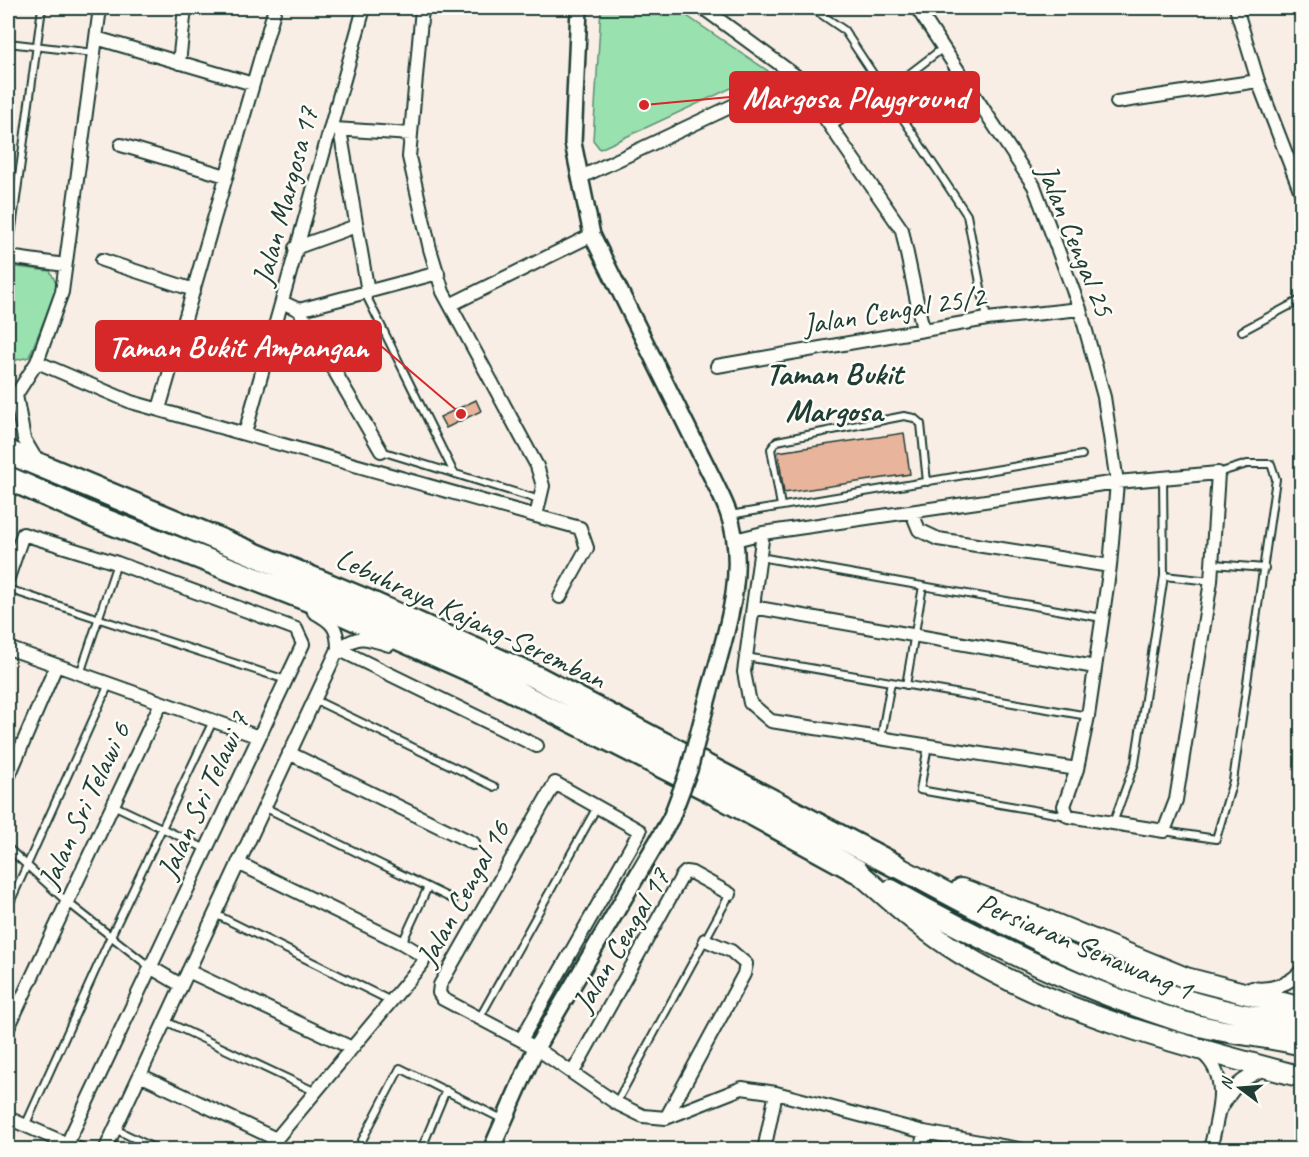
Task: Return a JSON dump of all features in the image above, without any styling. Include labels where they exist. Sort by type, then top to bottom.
[{"type":"highway","name":"Lebuhraya Kajang-Seremban","points":[[8,452],[369,602],[538,678],[896,866]]},
{"type":"highway","name":"Lebuhraya Kajang-Seremban","points":[[8,478],[96,517],[255,579],[488,678],[707,789],[857,871]]},
{"type":"main road","points":[[896,866],[1050,922],[1186,978],[1302,1008]]},
{"type":"main road","name":"Persiaran Senawang 1","points":[[896,866],[1007,925],[1084,961],[1183,1000],[1300,1038]]},
{"type":"main road","points":[[857,871],[910,918],[960,953],[1052,999],[1197,1048],[1302,1077]]},
{"type":"main road","name":"Persiaran Senawang 1","points":[[857,871],[936,915],[1085,985],[1178,1020],[1300,1038]]},
{"type":"street","points":[[41,467],[24,439],[12,397],[37,362],[62,292],[100,8]]},
{"type":"street","points":[[179,63],[185,8]]},
{"type":"street","points":[[159,409],[275,8]]},
{"type":"street","name":"Jalan Margosa 17","points":[[245,433],[364,8]]},
{"type":"street","points":[[423,8],[409,157],[438,273],[450,305],[537,466],[543,486],[536,516]]},
{"type":"street","points":[[491,1149],[536,1048],[671,818],[689,770],[729,619],[736,569],[735,540],[729,515],[592,235],[573,143],[579,8]]},
{"type":"street","name":"Jalan Cengal 25","points":[[917,8],[1034,186],[1080,309],[1104,397],[1117,482],[1110,566],[1088,717],[1077,769],[1064,806],[1068,816]]},
{"type":"street","points":[[1236,8],[1258,81],[1302,195]]},
{"type":"street","points":[[708,9],[796,76],[902,230],[923,330]]},
{"type":"street","points":[[96,38],[253,84]]},
{"type":"street","points":[[579,178],[796,76]]},
{"type":"street","points":[[1117,102],[1258,81]]},
{"type":"street","points":[[366,292],[338,129],[411,134]]},
{"type":"street","points":[[121,145],[226,176]]},
{"type":"street","points":[[295,248],[356,226]]},
{"type":"street","points":[[450,305],[592,235]]},
{"type":"street","points":[[8,258],[65,266]]},
{"type":"street","points":[[102,260],[194,290]]},
{"type":"street","points":[[282,303],[300,310],[438,273]]},
{"type":"street","name":"Jalan Cengal 25/2","points":[[717,366],[987,319],[1080,309]]},
{"type":"street","points":[[300,310],[381,451]]},
{"type":"street","points":[[37,362],[131,402],[580,528],[587,548],[560,597]]},
{"type":"street","points":[[735,540],[764,533],[1117,482],[1218,473],[1211,581],[1176,801],[1164,831],[1068,816]]},
{"type":"street","points":[[912,513],[919,530],[938,539],[1110,566]]},
{"type":"street","points":[[764,533],[744,672],[750,703],[771,721],[1077,769]]},
{"type":"street","points":[[8,578],[22,534],[117,564]]},
{"type":"street","name":"Jalan Sri Telawi 7","points":[[67,1144],[303,644],[296,629],[117,564]]},
{"type":"street","points":[[105,1149],[338,649],[338,631],[331,621],[255,579]]},
{"type":"street","points":[[753,607],[1095,667]]},
{"type":"street","points":[[338,649],[354,638],[364,637],[488,678]]},
{"type":"street","points":[[8,648],[259,737]]},
{"type":"street","points":[[338,649],[537,746]]},
{"type":"street","points":[[8,778],[56,666]]},
{"type":"street","name":"Jalan Sri Telawi 6","points":[[8,1028],[161,703]]},
{"type":"street","points":[[290,753],[473,843]]},
{"type":"street","name":"Jalan Cengal 16","points":[[597,807],[555,783],[440,985],[439,993],[443,999],[536,1048],[616,1103],[644,1116],[666,1118]]},
{"type":"street","points":[[521,1040],[640,831],[597,807]]},
{"type":"street","points":[[238,863],[402,943],[424,957],[422,964],[267,1149]]},
{"type":"street","name":"Jalan Cengal 17","points":[[573,1072],[682,876],[686,872],[692,873],[730,894]]},
{"type":"street","points":[[666,1118],[744,974],[746,964],[732,951],[705,940]]},
{"type":"street","points":[[150,967],[181,985]]},
{"type":"street","points":[[1186,978],[1263,990],[1294,980],[1302,970]]},
{"type":"street","points":[[188,971],[352,1048]]},
{"type":"street","points":[[1197,1048],[1211,1060],[1218,1073],[1221,1086],[1210,1149]]},
{"type":"street","points":[[1217,1117],[1232,1088],[1242,1078],[1266,1068]]},
{"type":"street","points":[[140,1075],[276,1139]]},
{"type":"street","points":[[666,1118],[742,1088],[776,1093],[924,1132],[1024,1149]]},
{"type":"street","points":[[764,1149],[776,1093]]},
{"type":"street","points":[[8,1118],[81,1149]]},
{"type":"street","points":[[921,1149],[924,1132]]},
{"type":"lane","points":[[8,258],[42,8]]},
{"type":"lane","points":[[812,8],[844,30],[887,91],[967,215],[987,319]]},
{"type":"lane","points":[[8,42],[94,53]]},
{"type":"lane","points":[[831,127],[887,91],[943,48]]},
{"type":"lane","points":[[366,292],[454,473]]},
{"type":"lane","points":[[1242,331],[1302,299]]},
{"type":"lane","points":[[781,506],[771,449],[777,441],[904,416],[914,418],[921,424],[927,482]]},
{"type":"lane","points":[[381,451],[541,500]]},
{"type":"lane","points":[[729,515],[1082,455]]},
{"type":"lane","points":[[1164,831],[1216,839],[1233,781],[1276,479],[1271,464],[1246,464],[1218,473]]},
{"type":"lane","points":[[1113,823],[1136,763],[1164,576],[1162,477]]},
{"type":"lane","points":[[760,557],[1102,618]]},
{"type":"lane","points":[[80,674],[117,564]]},
{"type":"lane","points":[[1213,564],[1265,568]]},
{"type":"lane","points":[[1164,576],[1211,581]]},
{"type":"lane","points":[[906,685],[923,586]]},
{"type":"lane","points":[[8,589],[286,680]]},
{"type":"lane","points":[[746,657],[1088,717]]},
{"type":"lane","points":[[881,738],[891,682]]},
{"type":"lane","points":[[8,907],[109,684]]},
{"type":"lane","points":[[314,700],[495,787]]},
{"type":"lane","points":[[25,1126],[111,936],[213,721]]},
{"type":"lane","points":[[928,746],[920,790],[1068,816]]},
{"type":"lane","points":[[112,804],[206,849]]},
{"type":"lane","points":[[264,807],[454,900]]},
{"type":"lane","points":[[480,1017],[597,807]]},
{"type":"lane","points":[[8,848],[66,901],[150,967]]},
{"type":"lane","points":[[402,943],[428,886]]},
{"type":"lane","points":[[616,1103],[730,894]]},
{"type":"lane","points":[[215,914],[391,1001]]},
{"type":"lane","points":[[165,1021],[316,1092]]},
{"type":"lane","points":[[357,1149],[400,1068],[504,1120]]},
{"type":"lane","points":[[421,1149],[446,1090]]},
{"type":"lane","points":[[115,1129],[159,1149]]},
{"type":"green space","points":[[601,8],[675,8],[768,71],[600,149],[593,140]]},
{"type":"green space","points":[[8,266],[50,271],[58,287],[29,357],[8,362]]},
{"type":"building","points":[[476,400],[481,411],[446,428],[440,417]]},
{"type":"building","points":[[904,433],[910,474],[784,493],[778,452]]},
{"type":"place","name":"Margosa Playground","points":[[644,105]]},
{"type":"place","name":"Taman Bukit Ampangan","points":[[461,414]]},
{"type":"district","name":"Taman Bukit Margosa","points":[[834,392]]}]
